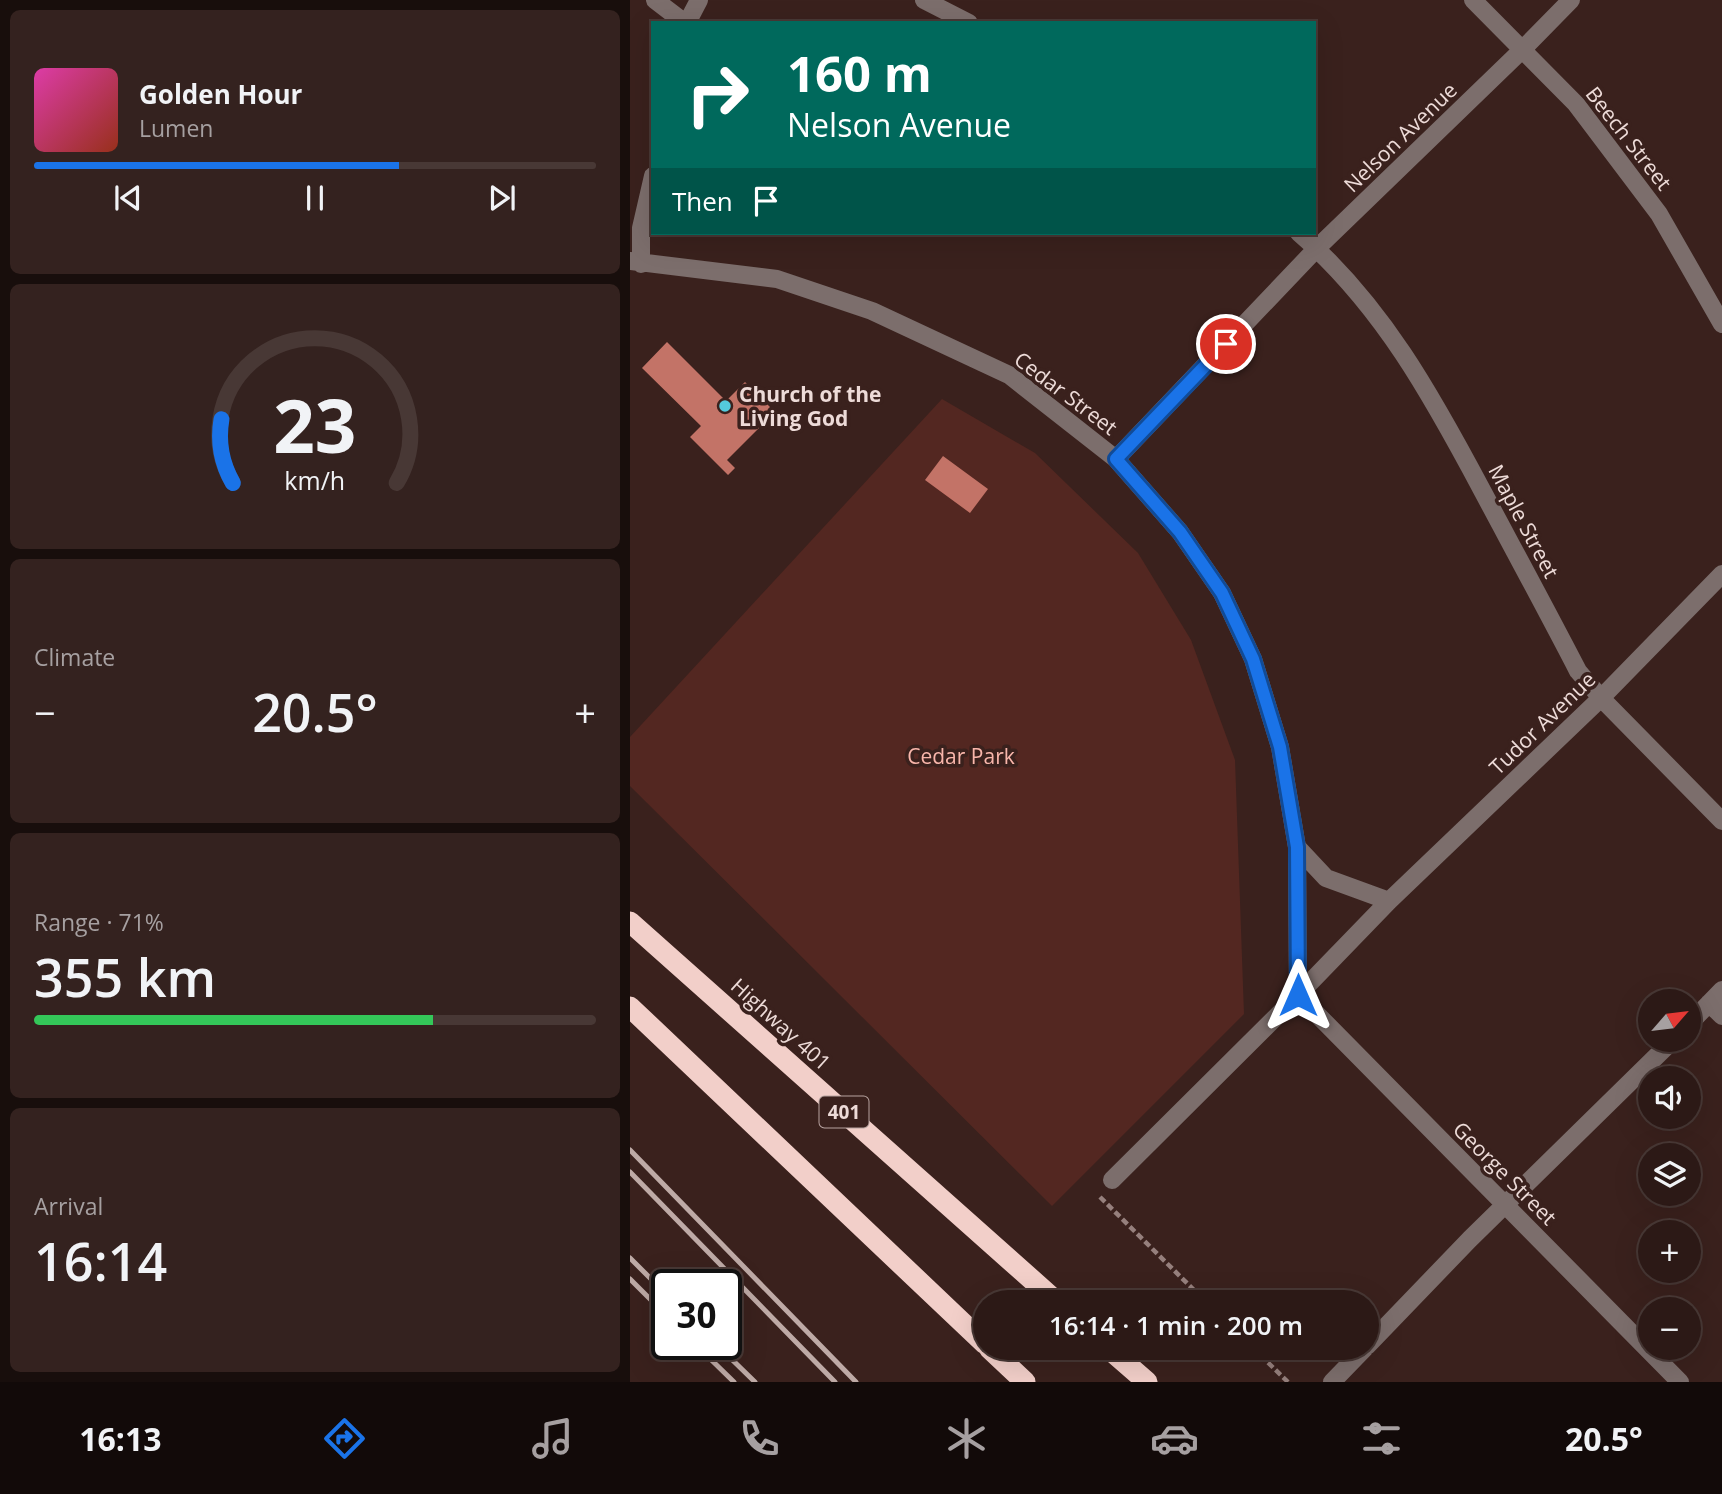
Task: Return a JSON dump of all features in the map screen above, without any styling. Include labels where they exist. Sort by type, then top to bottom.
[{"type":"highway","name":"Highway 401","points":[[630,922],[1044,1290]]},
{"type":"highway","points":[[630,1007],[973,1333]]},
{"type":"highway","points":[[1002,1360],[1025,1382]]},
{"type":"highway","points":[[1122,1360],[1147,1382]]},
{"type":"street","points":[[655,0],[683,21]]},
{"type":"street","points":[[687,21],[699,0]]},
{"type":"street","points":[[924,0],[965,21]]},
{"type":"street","name":"Beech Street","points":[[1473,0],[1576,104],[1659,214],[1722,324]]},
{"type":"street","name":"Nelson Avenue","points":[[1116,459],[1317,248],[1571,0]]},
{"type":"street","points":[[636,262],[651,185]]},
{"type":"street","name":"Maple Street","points":[[1301,235],[1317,248],[1390,332],[1438,407],[1578,671],[1601,698],[1722,821]]},
{"type":"street","name":"Cedar Street","points":[[636,262],[777,279],[872,311],[1009,375],[1116,459],[1187,542],[1222,593],[1253,659],[1280,747],[1297,847],[1298,995]]},
{"type":"street","name":"Tudor Avenue","points":[[1112,1180],[1389,901],[1601,698],[1722,574]]},
{"type":"street","points":[[1297,847],[1326,878],[1389,901]]},
{"type":"street","points":[[1716,1010],[1722,990]]},
{"type":"street","name":"George Street","points":[[1298,995],[1680,1382]]},
{"type":"street","points":[[1379,1334],[1661,1052]]},
{"type":"street","points":[[1332,1382],[1353,1360]]},
{"type":"path","points":[[1112,1180],[1098,1196],[1194,1290]]},
{"type":"path","points":[[1265,1360],[1288,1382]]},
{"type":"green space","name":"Cedar Park","points":[[942,399],[1035,453],[1138,553],[1191,640],[1235,760],[1244,1014],[1052,1206],[630,786],[630,737]]},
{"type":"building","name":"Church of the Living God","points":[[667,342],[726,401],[745,382],[775,412],[727,460],[735,468],[728,475],[690,437],[701,426],[642,368]]},
{"type":"building","points":[[943,456],[988,489],[970,513],[925,480]]},
{"type":"railway","points":[[630,1150],[856,1382]]},
{"type":"railway","points":[[630,1172],[835,1382]]},
{"type":"railway","points":[[630,1258],[651,1279]]},
{"type":"railway","points":[[630,1279],[651,1300]]},
{"type":"railway","points":[[711,1360],[734,1382]]},
{"type":"railway","points":[[732,1360],[755,1382]]},
{"type":"place","name":"Church of the Living God","points":[[725,406]]},
{"type":"route","points":[[1226,344],[1116,459],[1180,532],[1222,593],[1253,659],[1280,747],[1297,847],[1298,995]]}]
